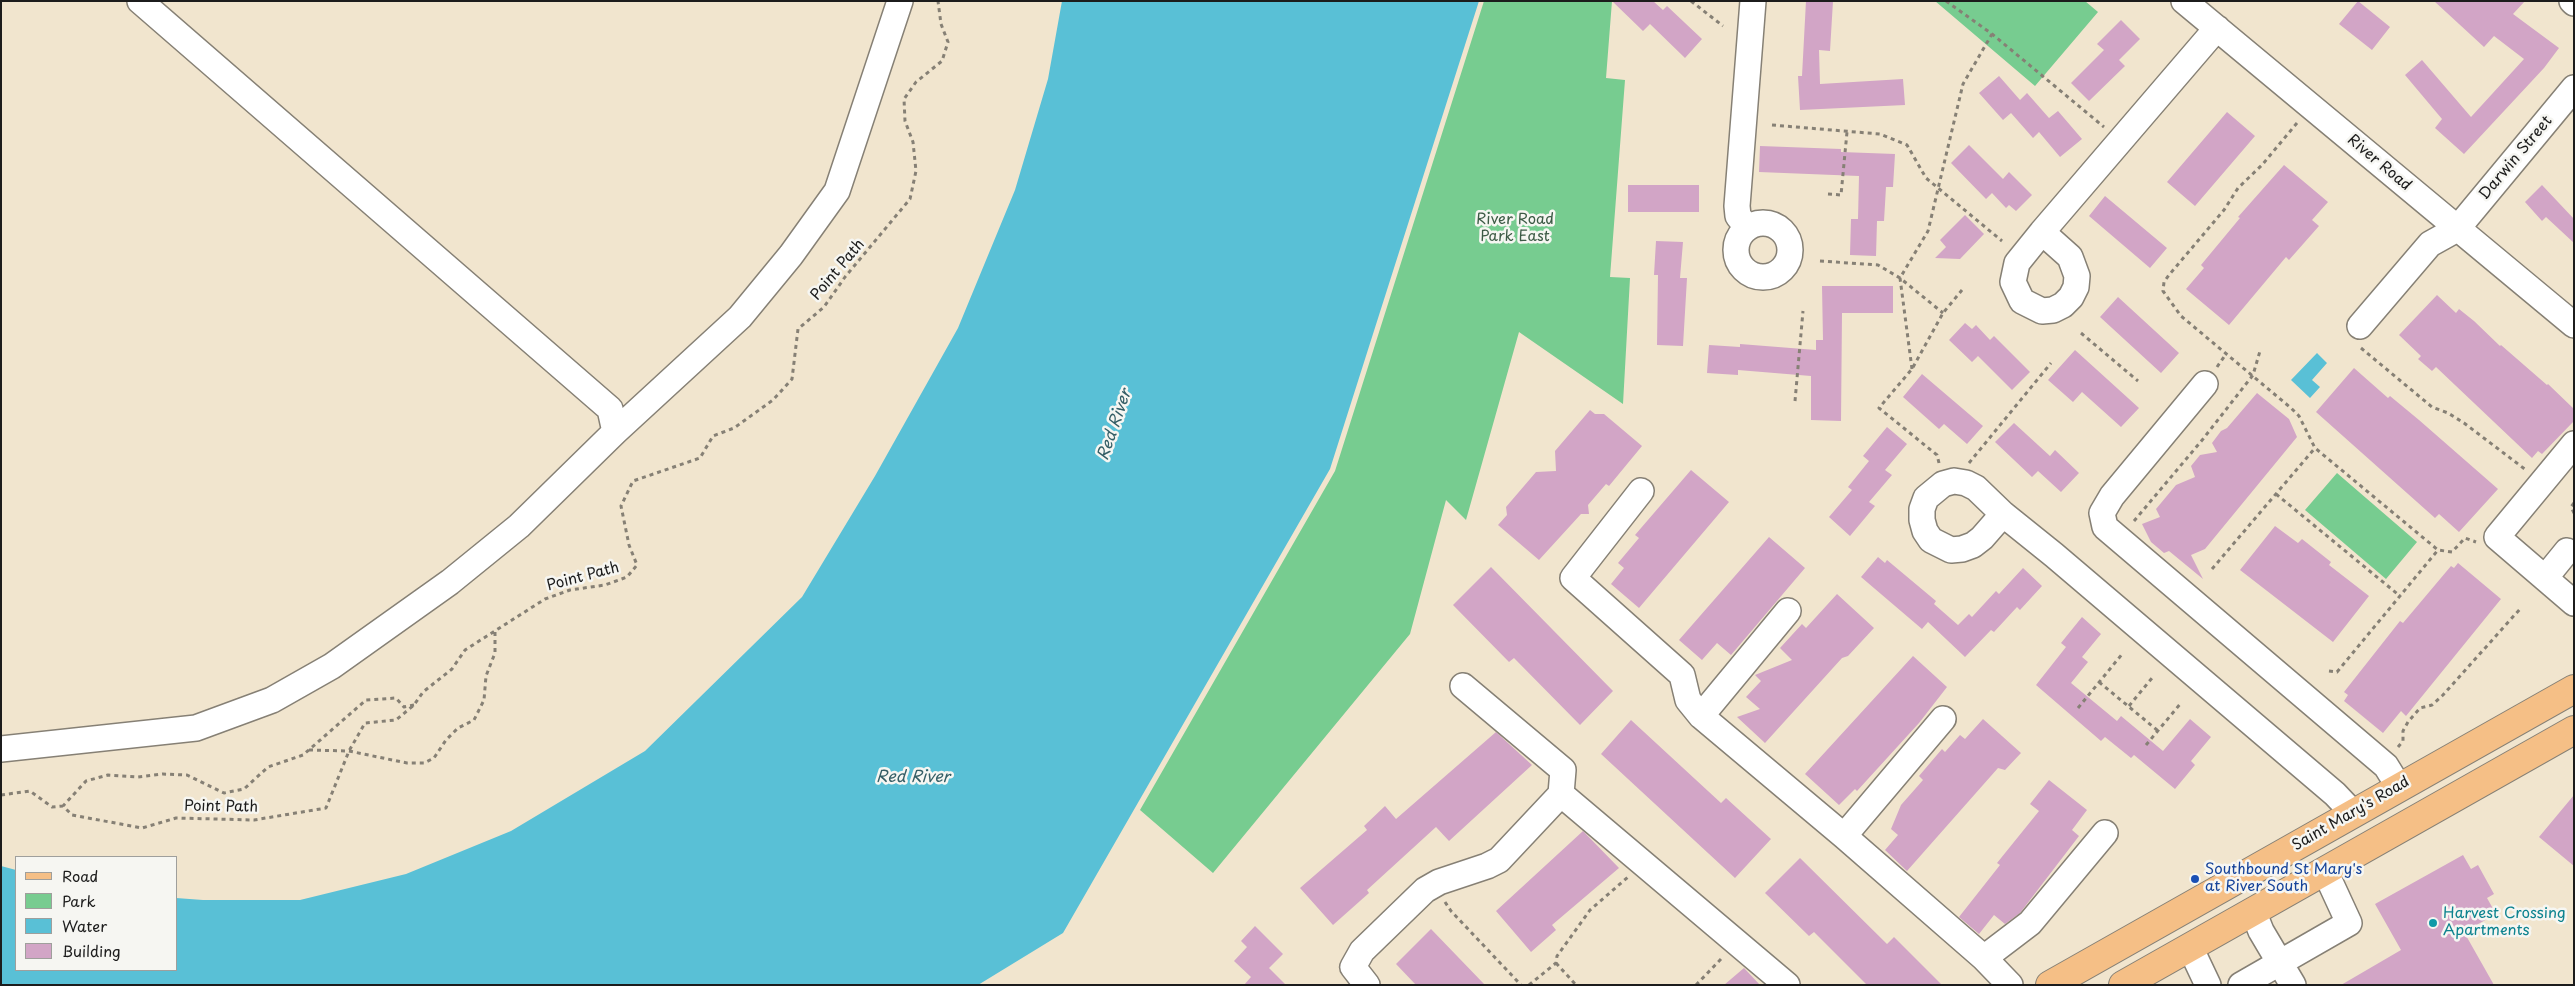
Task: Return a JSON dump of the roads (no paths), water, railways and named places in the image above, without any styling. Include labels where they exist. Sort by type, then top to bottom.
[{"type":"main road","name":"Saint Mary's Road","points":[[2050,985],[2574,689]]},
{"type":"main road","points":[[2518,720],[2538,750]]},
{"type":"main road","points":[[2123,985],[2574,730]]},
{"type":"main road","points":[[2253,912],[2265,863]]},
{"type":"street","points":[[140,1],[610,409],[615,432]]},
{"type":"street","points":[[1,749],[196,728],[272,700],[332,666],[450,582],[519,526],[615,432],[740,317],[791,255],[837,191],[900,1]]},
{"type":"street","points":[[1747,227],[1738,216],[1737,206],[1753,1]]},
{"type":"street","name":"River Road","points":[[2184,1],[2574,325]]},
{"type":"street","points":[[2042,232],[2217,28]]},
{"type":"street","name":"Darwin Street","points":[[2360,326],[2430,244],[2457,228],[2574,88]]},
{"type":"street","points":[[2205,384],[2112,496],[2102,513],[2104,527],[2386,766],[2399,787]]},
{"type":"street","points":[[2574,444],[2497,537],[2574,603]]},
{"type":"street","points":[[2003,514],[1973,545],[1951,550],[1931,540],[1925,531],[1922,508],[1926,498],[1943,484],[1954,481],[1966,483],[1976,488],[2003,514],[2077,574],[2327,788],[2353,813]]},
{"type":"street","points":[[1641,491],[1573,578],[1682,675],[1688,700],[1701,716],[1844,836],[1984,958],[2010,985]]},
{"type":"street","points":[[2545,578],[2567,551]]},
{"type":"street","points":[[1701,716],[1788,611]]},
{"type":"street","points":[[1367,985],[1353,967],[1362,951],[1425,890],[1499,860],[1561,794],[1563,770],[1463,686]]},
{"type":"street","points":[[1844,836],[1943,718]]},
{"type":"street","points":[[1561,794],[1788,985]]},
{"type":"street","points":[[1984,958],[2030,923],[2105,833]]},
{"type":"street","points":[[2241,985],[2349,923],[2325,871]]},
{"type":"street","points":[[2253,912],[2261,931],[2293,985]]},
{"type":"street","points":[[2190,947],[2208,985]]},
{"type":"water","name":"Red River","points":[[1062,1],[1479,1],[1330,469],[1063,933],[978,985],[1,985],[1,866],[15,870],[15,971],[178,971],[178,898],[300,900],[406,874],[511,831],[645,751],[802,597],[875,476],[958,328],[1015,190],[1048,79]]},
{"type":"water","points":[[2317,353],[2327,363],[2312,380],[2320,387],[2310,398],[2291,380]]},
{"type":"place","name":"Southbound St Mary's at River South","points":[[2195,879]]},
{"type":"place","name":"Harvest Crossing Apartments","points":[[2433,923]]},
{"type":"park label","name":"River Road Park East","points":[[1515,228]]}]
